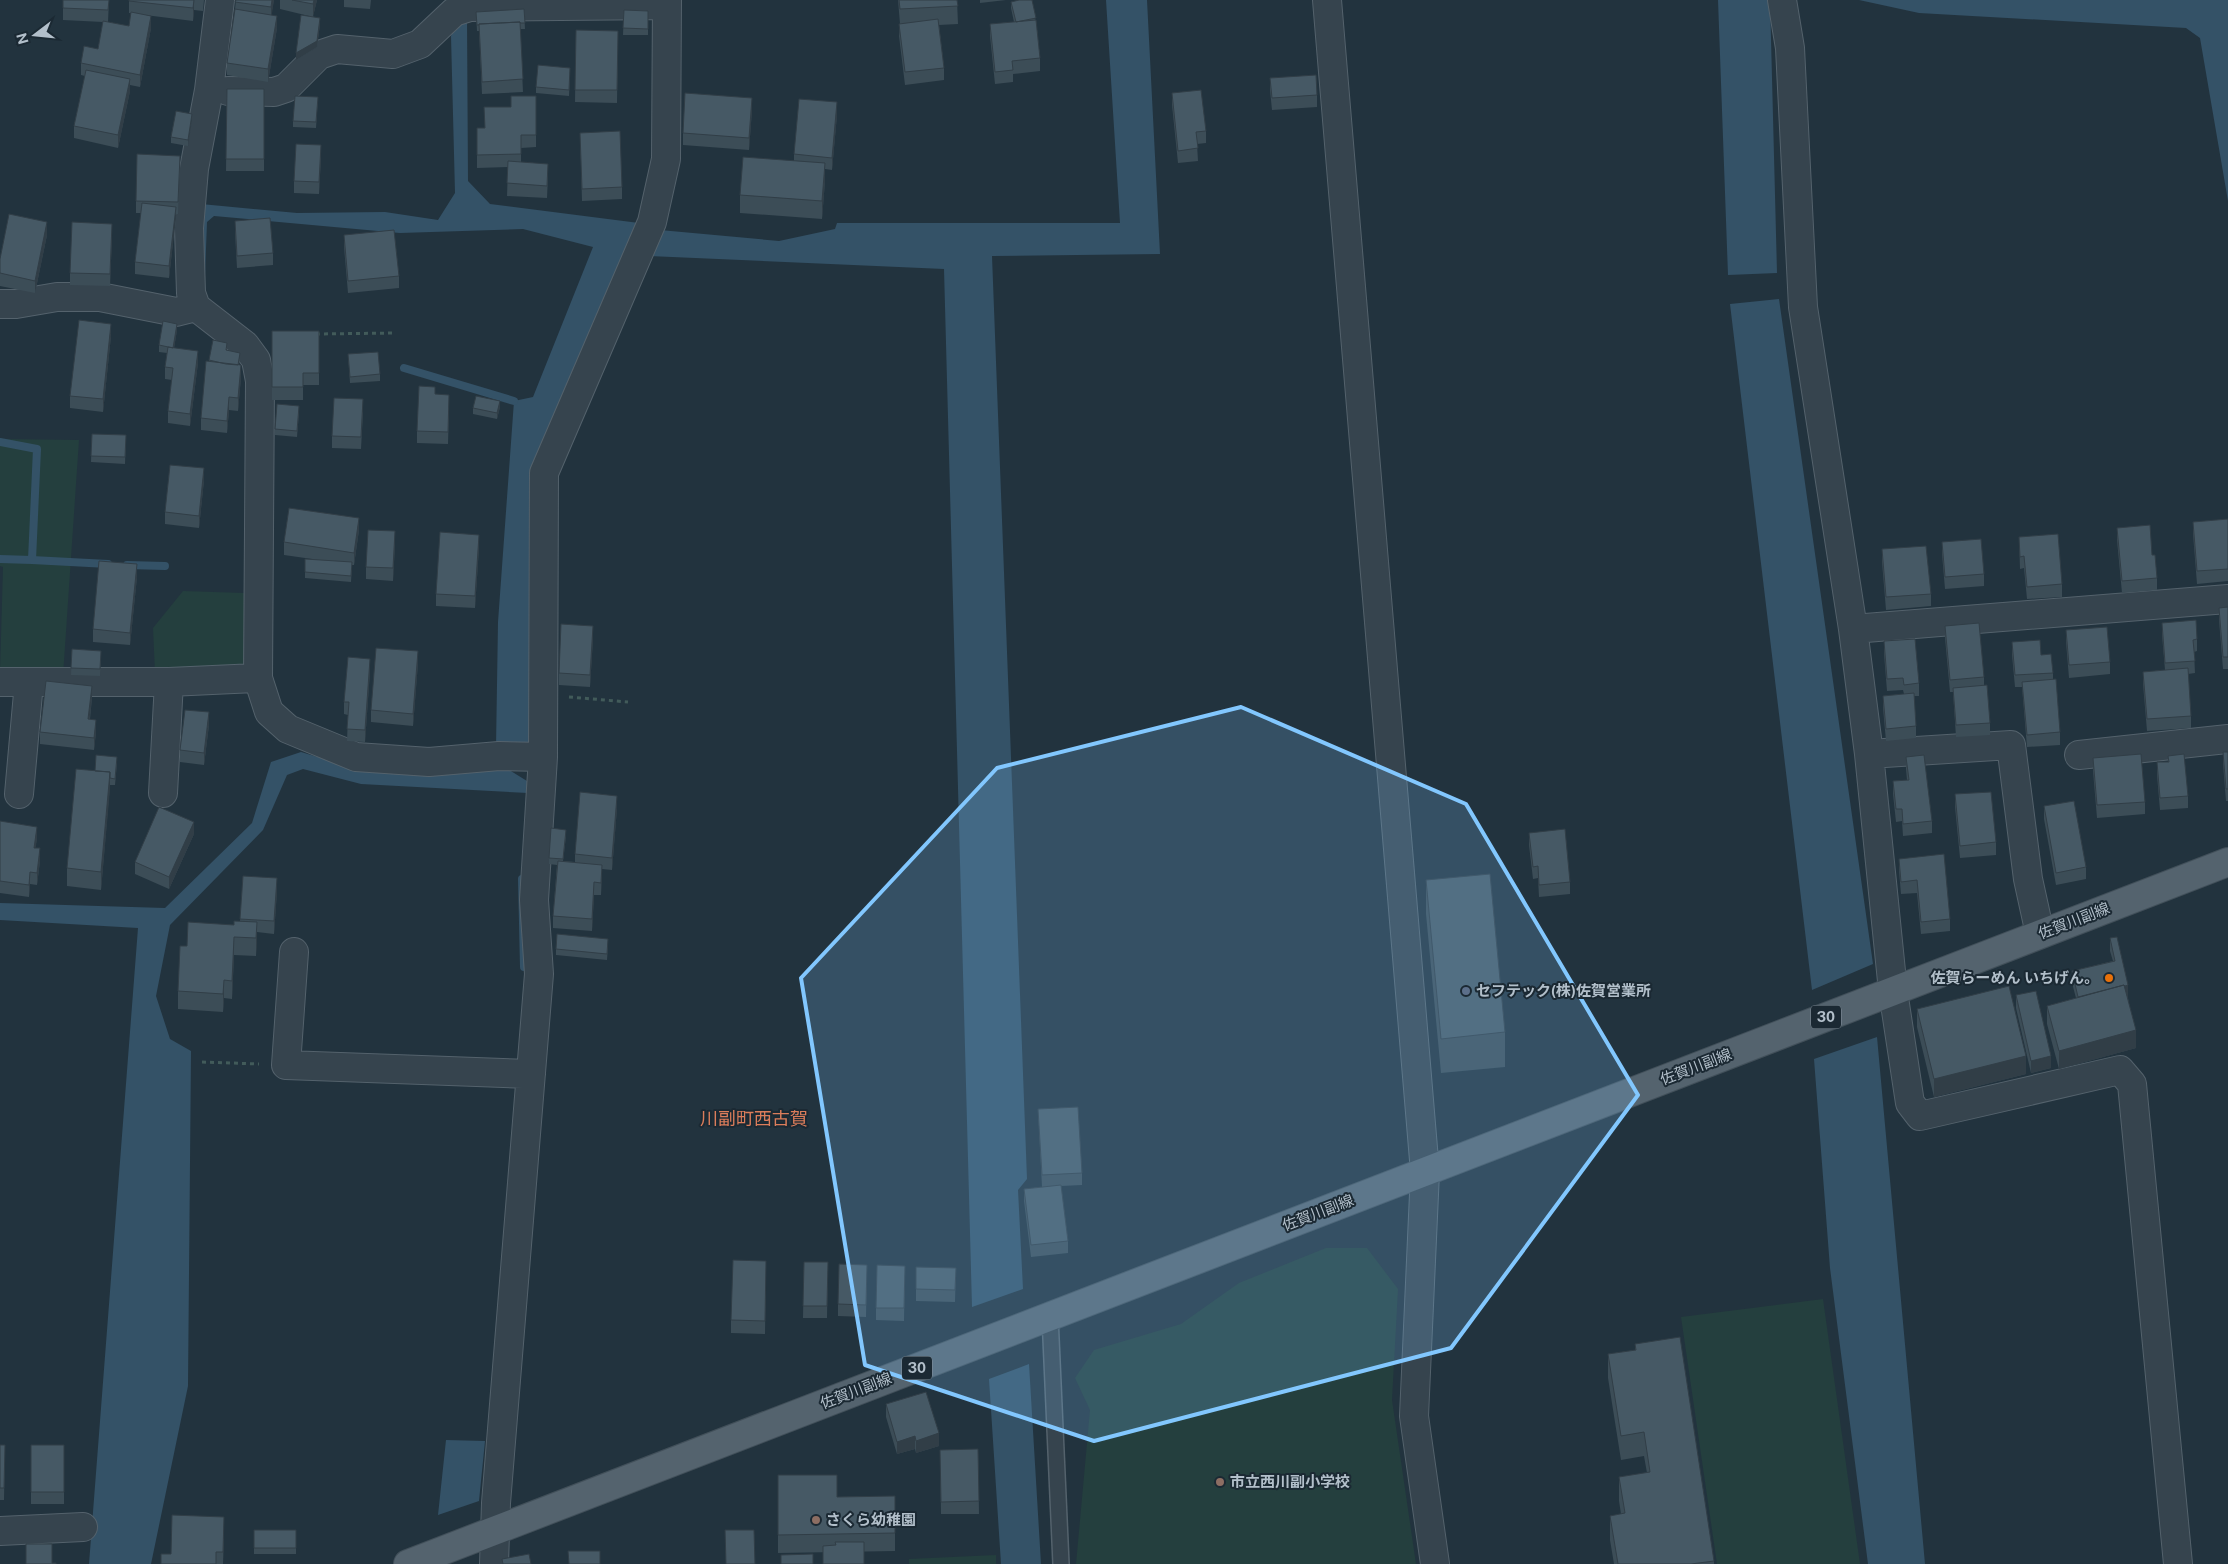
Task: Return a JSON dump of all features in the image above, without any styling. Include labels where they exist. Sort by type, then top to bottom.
[{"type":"main road","name":"佐賀川副線","points":[[408,1564],[2228,862]]},
{"type":"street","points":[[220,0],[209,90],[194,168],[189,228],[191,293],[196,307],[246,345],[256,360],[260,381],[258,678],[269,712],[288,730],[356,757],[429,762],[499,756],[543,757]]},
{"type":"street","points":[[1328,0],[1425,1172],[1414,1416],[1435,1564]]},
{"type":"street","points":[[1782,0],[1790,48],[1803,307],[1853,629],[1869,754],[1892,991],[1910,1103],[1920,1116],[2120,1070],[2132,1084],[2178,1564]]},
{"type":"street","points":[[209,90],[274,92],[286,88],[319,55],[337,49],[393,54],[420,44],[462,9],[667,2],[666,159],[652,222],[544,473],[543,757],[534,900],[539,974],[494,1564]]},
{"type":"street","points":[[0,304],[16,304],[57,296],[100,297],[176,312],[196,307]]},
{"type":"street","points":[[1853,629],[2228,599]]},
{"type":"street","points":[[0,682],[169,682],[258,678]]},
{"type":"street","points":[[19,794],[30,682]]},
{"type":"street","points":[[163,793],[169,682]]},
{"type":"street","points":[[2080,755],[2228,739]]},
{"type":"street","points":[[1869,754],[2011,745],[2028,879],[2040,934]]},
{"type":"street","points":[[294,952],[286,1065],[531,1074]]},
{"type":"street","points":[[0,1531],[83,1527]]},
{"type":"lane","points":[[1050,1316],[1061,1564]]},
{"type":"path","points":[[308,334],[394,333]]},
{"type":"path","points":[[544,695],[628,702]]},
{"type":"path","points":[[202,1062],[286,1065]]},
{"type":"highlighted area","points":[[1241,707],[1466,804],[1638,1095],[1451,1348],[1094,1441],[865,1365],[801,978],[997,768]]},
{"type":"green space","points":[[0,439],[79,440],[63,676],[0,672],[3,567],[0,566]]},
{"type":"green space","points":[[183,591],[244,593],[245,666],[155,673],[153,628]]},
{"type":"green space","name":"市立西川副小学校","points":[[1326,1248],[1367,1248],[1398,1289],[1392,1400],[1416,1564],[1076,1564],[1090,1410],[1075,1378],[1094,1350],[1181,1324],[1239,1283]]},
{"type":"green space","points":[[1823,1299],[1860,1564],[1717,1564],[1681,1317]]},
{"type":"green space","points":[[996,1555],[996,1564],[909,1564],[909,1559]]},
{"type":"water","points":[[1106,0],[1147,0],[1160,254],[992,256],[1027,1179],[1018,1190],[1023,1289],[972,1307],[944,269],[626,255],[529,478],[529,745],[496,747],[498,622],[514,401],[533,397],[593,247],[523,229],[400,233],[214,216],[207,222],[205,276],[201,275],[201,204],[297,213],[385,212],[438,220],[455,193],[451,36],[460,18],[467,18],[468,181],[490,204],[639,223],[638,228],[779,241],[835,229],[837,223],[1120,223]]},
{"type":"water","points":[[1718,0],[1770,0],[1777,273],[1728,275]]},
{"type":"water","points":[[1859,0],[2228,0],[2228,201],[2200,38],[2186,28],[1919,13]]},
{"type":"water","points":[[1779,299],[1873,964],[1812,990],[1730,304]]},
{"type":"water","points":[[301,752],[358,769],[460,773],[506,768],[527,781],[528,793],[361,784],[303,769],[287,775],[263,830],[170,925],[156,996],[170,1039],[191,1051],[188,1386],[151,1564],[89,1564],[138,928],[0,920],[0,903],[165,908],[252,823],[271,762]]},
{"type":"water","points":[[1877,1037],[1925,1564],[1868,1564],[1830,1268],[1814,1059]]},
{"type":"water","points":[[1029,1364],[1041,1564],[1001,1564],[989,1379]]},
{"type":"water","points":[[446,1440],[485,1441],[479,1501],[438,1515]]},
{"type":"building","points":[[63,0],[109,0],[108,10],[63,8]]},
{"type":"building","points":[[129,0],[194,0],[193,8]]},
{"type":"building","points":[[236,0],[272,0],[271,7],[235,2]]},
{"type":"building","points":[[292,0],[314,0],[313,4]]},
{"type":"building","points":[[899,0],[957,0],[958,6],[900,9]]},
{"type":"building","points":[[1032,0],[1036,18],[1016,22],[1011,2]]},
{"type":"building","points":[[235,9],[277,16],[268,69],[227,63]]},
{"type":"building","points":[[524,9],[525,23],[477,25],[476,12]]},
{"type":"building","points":[[624,10],[648,11],[648,29],[623,28]]},
{"type":"building","points":[[131,12],[151,16],[140,75],[81,63],[84,46],[98,49],[103,21],[129,26]]},
{"type":"building","points":[[301,15],[320,18],[317,41],[296,53]]},
{"type":"building","points":[[938,19],[944,68],[905,72],[899,24]]},
{"type":"building","points":[[1036,20],[1040,58],[1012,61],[1013,70],[995,72],[990,24]]},
{"type":"building","points":[[520,22],[523,79],[482,82],[479,24]]},
{"type":"building","points":[[576,30],[618,31],[617,90],[575,90]]},
{"type":"building","points":[[538,65],[570,68],[569,90],[536,87]]},
{"type":"building","points":[[86,70],[130,79],[118,135],[74,126]]},
{"type":"building","points":[[1316,75],[1317,95],[1272,98],[1270,78]]},
{"type":"building","points":[[227,89],[264,89],[264,159],[226,159]]},
{"type":"building","points":[[1201,90],[1206,131],[1196,132],[1198,148],[1178,151],[1172,93]]},
{"type":"building","points":[[685,93],[752,98],[749,138],[683,133]]},
{"type":"building","points":[[295,96],[318,97],[316,122],[293,121]]},
{"type":"building","points":[[511,96],[536,96],[536,135],[521,135],[521,154],[477,155],[477,128],[485,128],[484,107],[511,107]]},
{"type":"building","points":[[799,99],[837,102],[832,158],[794,154]]},
{"type":"building","points":[[176,111],[192,114],[188,140],[171,137]]},
{"type":"building","points":[[620,131],[622,187],[582,189],[580,133]]},
{"type":"building","points":[[296,144],[321,145],[319,182],[294,181]]},
{"type":"building","points":[[137,154],[180,156],[178,202],[136,201]]},
{"type":"building","points":[[743,157],[825,163],[822,201],[740,195]]},
{"type":"building","points":[[508,161],[548,164],[547,186],[507,183]]},
{"type":"building","points":[[142,203],[176,207],[169,266],[135,262]]},
{"type":"building","points":[[9,214],[47,222],[35,281],[0,273],[0,259]]},
{"type":"building","points":[[270,218],[273,253],[237,256],[235,221]]},
{"type":"building","points":[[72,222],[112,224],[110,274],[70,273]]},
{"type":"building","points":[[394,230],[399,276],[348,281],[344,235]]},
{"type":"building","points":[[79,320],[111,324],[103,399],[70,396]]},
{"type":"building","points":[[163,321],[177,324],[173,348],[159,345]]},
{"type":"building","points":[[272,331],[319,331],[319,373],[303,373],[303,387],[272,387]]},
{"type":"building","points":[[213,340],[227,343],[226,350],[240,353],[238,365],[209,360]]},
{"type":"building","points":[[168,347],[198,351],[190,414],[168,411],[173,368],[165,367]]},
{"type":"building","points":[[378,352],[380,374],[350,377],[348,354]]},
{"type":"building","points":[[206,361],[241,365],[238,398],[229,397],[227,421],[201,418]]},
{"type":"building","points":[[419,386],[435,387],[435,394],[449,395],[448,432],[417,431]]},
{"type":"building","points":[[476,396],[500,401],[497,413],[473,408]]},
{"type":"building","points":[[334,398],[363,399],[361,437],[332,436]]},
{"type":"building","points":[[277,404],[299,406],[297,431],[275,429]]},
{"type":"building","points":[[92,434],[126,435],[125,457],[91,456]]},
{"type":"building","points":[[170,465],[204,468],[199,516],[165,512]]},
{"type":"building","points":[[289,508],[359,518],[354,553],[284,542]]},
{"type":"building","points":[[2228,519],[2228,569],[2197,571],[2193,522]]},
{"type":"building","points":[[2150,525],[2152,555],[2155,555],[2157,578],[2122,581],[2117,528]]},
{"type":"building","points":[[368,530],[395,531],[393,568],[366,567]]},
{"type":"building","points":[[440,532],[479,535],[475,596],[436,594]]},
{"type":"building","points":[[2058,534],[2062,584],[2027,587],[2024,556],[2020,557],[2019,537]]},
{"type":"building","points":[[1981,539],[1984,574],[1945,577],[1942,542]]},
{"type":"building","points":[[1926,546],[1931,594],[1886,597],[1882,549]]},
{"type":"building","points":[[305,559],[352,562],[351,576],[305,572]]},
{"type":"building","points":[[99,561],[137,564],[130,633],[93,629]]},
{"type":"building","points":[[2228,607],[2228,657],[2223,657],[2219,608]]},
{"type":"building","points":[[2196,620],[2197,639],[2193,640],[2195,661],[2165,663],[2162,623]]},
{"type":"building","points":[[1979,623],[1984,677],[1950,680],[1945,626]]},
{"type":"building","points":[[561,624],[593,626],[590,675],[559,673]]},
{"type":"building","points":[[2107,627],[2110,662],[2069,665],[2066,630]]},
{"type":"building","points":[[1915,639],[1919,683],[1904,685],[1903,678],[1887,679],[1884,641]]},
{"type":"building","points":[[2040,640],[2041,655],[2051,654],[2053,673],[2015,675],[2012,642]]},
{"type":"building","points":[[376,648],[418,651],[413,714],[371,710]]},
{"type":"building","points":[[72,649],[101,651],[100,669],[71,668]]},
{"type":"building","points":[[348,657],[370,659],[365,730],[347,729],[349,702],[344,702]]},
{"type":"building","points":[[2188,668],[2191,716],[2147,719],[2143,672]]},
{"type":"building","points":[[2056,679],[2060,732],[2027,735],[2022,682]]},
{"type":"building","points":[[46,681],[92,686],[88,719],[96,720],[94,738],[40,732]]},
{"type":"building","points":[[1987,685],[1990,723],[1956,725],[1953,688]]},
{"type":"building","points":[[1914,693],[1916,726],[1886,729],[1883,696]]},
{"type":"building","points":[[185,710],[209,712],[204,753],[180,750]]},
{"type":"building","points":[[2223,752],[2228,752],[2228,789],[2226,789]]},
{"type":"building","points":[[2141,754],[2145,802],[2097,805],[2093,758]]},
{"type":"building","points":[[2184,754],[2188,796],[2160,798],[2157,762],[2169,762],[2168,756]]},
{"type":"building","points":[[96,755],[117,757],[115,779],[110,778],[110,772],[95,771]]},
{"type":"building","points":[[1924,755],[1932,821],[1903,824],[1902,809],[1896,809],[1893,781],[1909,780],[1906,757]]},
{"type":"building","points":[[76,769],[110,772],[101,872],[67,868]]},
{"type":"building","points":[[580,792],[617,796],[612,858],[575,854]]},
{"type":"building","points":[[1991,792],[1996,842],[1960,846],[1955,794]]},
{"type":"building","points":[[2074,801],[2086,867],[2056,873],[2044,806]]},
{"type":"building","points":[[159,807],[194,822],[169,877],[135,862]]},
{"type":"building","points":[[0,821],[37,827],[34,848],[40,848],[37,873],[30,872],[29,885],[0,881]]},
{"type":"building","points":[[551,828],[566,830],[563,859],[549,858]]},
{"type":"building","points":[[1565,829],[1570,882],[1539,885],[1538,866],[1533,867],[1529,833]]},
{"type":"building","points":[[1944,854],[1950,919],[1921,922],[1917,880],[1901,882],[1899,859]]},
{"type":"building","points":[[558,861],[602,865],[601,883],[594,882],[592,919],[553,916]]},
{"type":"building","name":"セフテック(株)佐賀営業所","points":[[1490,874],[1505,1032],[1441,1039],[1426,880]]},
{"type":"building","points":[[243,876],[277,878],[274,921],[240,919]]},
{"type":"building","points":[[234,921],[257,922],[256,938],[234,937],[232,981],[224,980],[223,994],[178,991],[180,946],[187,946],[188,922],[234,925]]},
{"type":"building","points":[[557,934],[608,939],[607,954],[556,949]]},
{"type":"building","points":[[2117,937],[2128,985],[2078,997],[2072,971],[2115,961],[2110,938]]},
{"type":"building","points":[[2124,985],[2136,1030],[2059,1051],[2047,1006]]},
{"type":"building","points":[[2009,986],[2026,1056],[1934,1079],[1917,1009]]},
{"type":"building","points":[[2036,991],[2051,1056],[2031,1061],[2016,995]]},
{"type":"building","points":[[1078,1107],[1082,1173],[1042,1175],[1038,1109]]},
{"type":"building","points":[[1061,1185],[1068,1241],[1031,1245],[1024,1189]]},
{"type":"building","points":[[733,1260],[766,1261],[765,1321],[731,1320]]},
{"type":"building","points":[[804,1262],[828,1262],[827,1306],[803,1306]]},
{"type":"building","points":[[839,1264],[867,1265],[866,1305],[838,1304]]},
{"type":"building","points":[[877,1265],[905,1266],[904,1308],[876,1308]]},
{"type":"building","points":[[916,1267],[956,1268],[955,1290],[916,1289]]},
{"type":"building","points":[[1680,1337],[1714,1561],[1691,1564],[1618,1564],[1610,1516],[1625,1513],[1619,1477],[1650,1472],[1644,1432],[1621,1436],[1608,1354],[1636,1350],[1635,1344]]},
{"type":"building","points":[[926,1392],[939,1433],[916,1441],[915,1436],[897,1442],[886,1404]]},
{"type":"building","points":[[0,1445],[5,1445],[4,1488],[0,1488]]},
{"type":"building","points":[[31,1445],[64,1445],[64,1492],[31,1492]]},
{"type":"building","points":[[978,1449],[979,1501],[941,1502],[940,1450]]},
{"type":"building","points":[[778,1475],[837,1475],[837,1497],[895,1496],[895,1533],[778,1535]]},
{"type":"building","points":[[172,1515],[224,1517],[223,1552],[216,1552],[216,1564],[161,1564],[161,1554],[171,1554]]},
{"type":"building","points":[[254,1530],[296,1530],[296,1548],[254,1548]]},
{"type":"building","points":[[725,1530],[754,1530],[755,1564],[726,1564]]},
{"type":"building","points":[[835,1542],[864,1542],[864,1564],[823,1564],[823,1546],[836,1545]]},
{"type":"building","points":[[26,1544],[52,1544],[52,1563],[56,1564],[26,1564]]},
{"type":"building","points":[[568,1551],[600,1551],[600,1564],[569,1564]]},
{"type":"building","points":[[529,1554],[531,1564],[503,1564],[502,1559]]},
{"type":"building","points":[[813,1554],[813,1564],[781,1564],[781,1555]]},
{"type":"waterway","points":[[404,368],[514,401]]},
{"type":"waterway","points":[[0,442],[37,449],[32,560],[0,559]]},
{"type":"waterway","points":[[32,560],[108,564]]},
{"type":"waterway","points":[[127,565],[165,566]]},
{"type":"waterway","points":[[522,879],[524,967]]},
{"type":"place","name":"佐賀らーめん いちげん。","points":[[2109,978]]},
{"type":"place","name":"セフテック(株)佐賀営業所","points":[[1466,991]]},
{"type":"place","name":"市立西川副小学校","points":[[1220,1482]]},
{"type":"place","name":"さくら幼稚園","points":[[816,1520]]},
{"type":"district","name":"川副町西古賀","points":[[754,1119]]}]
